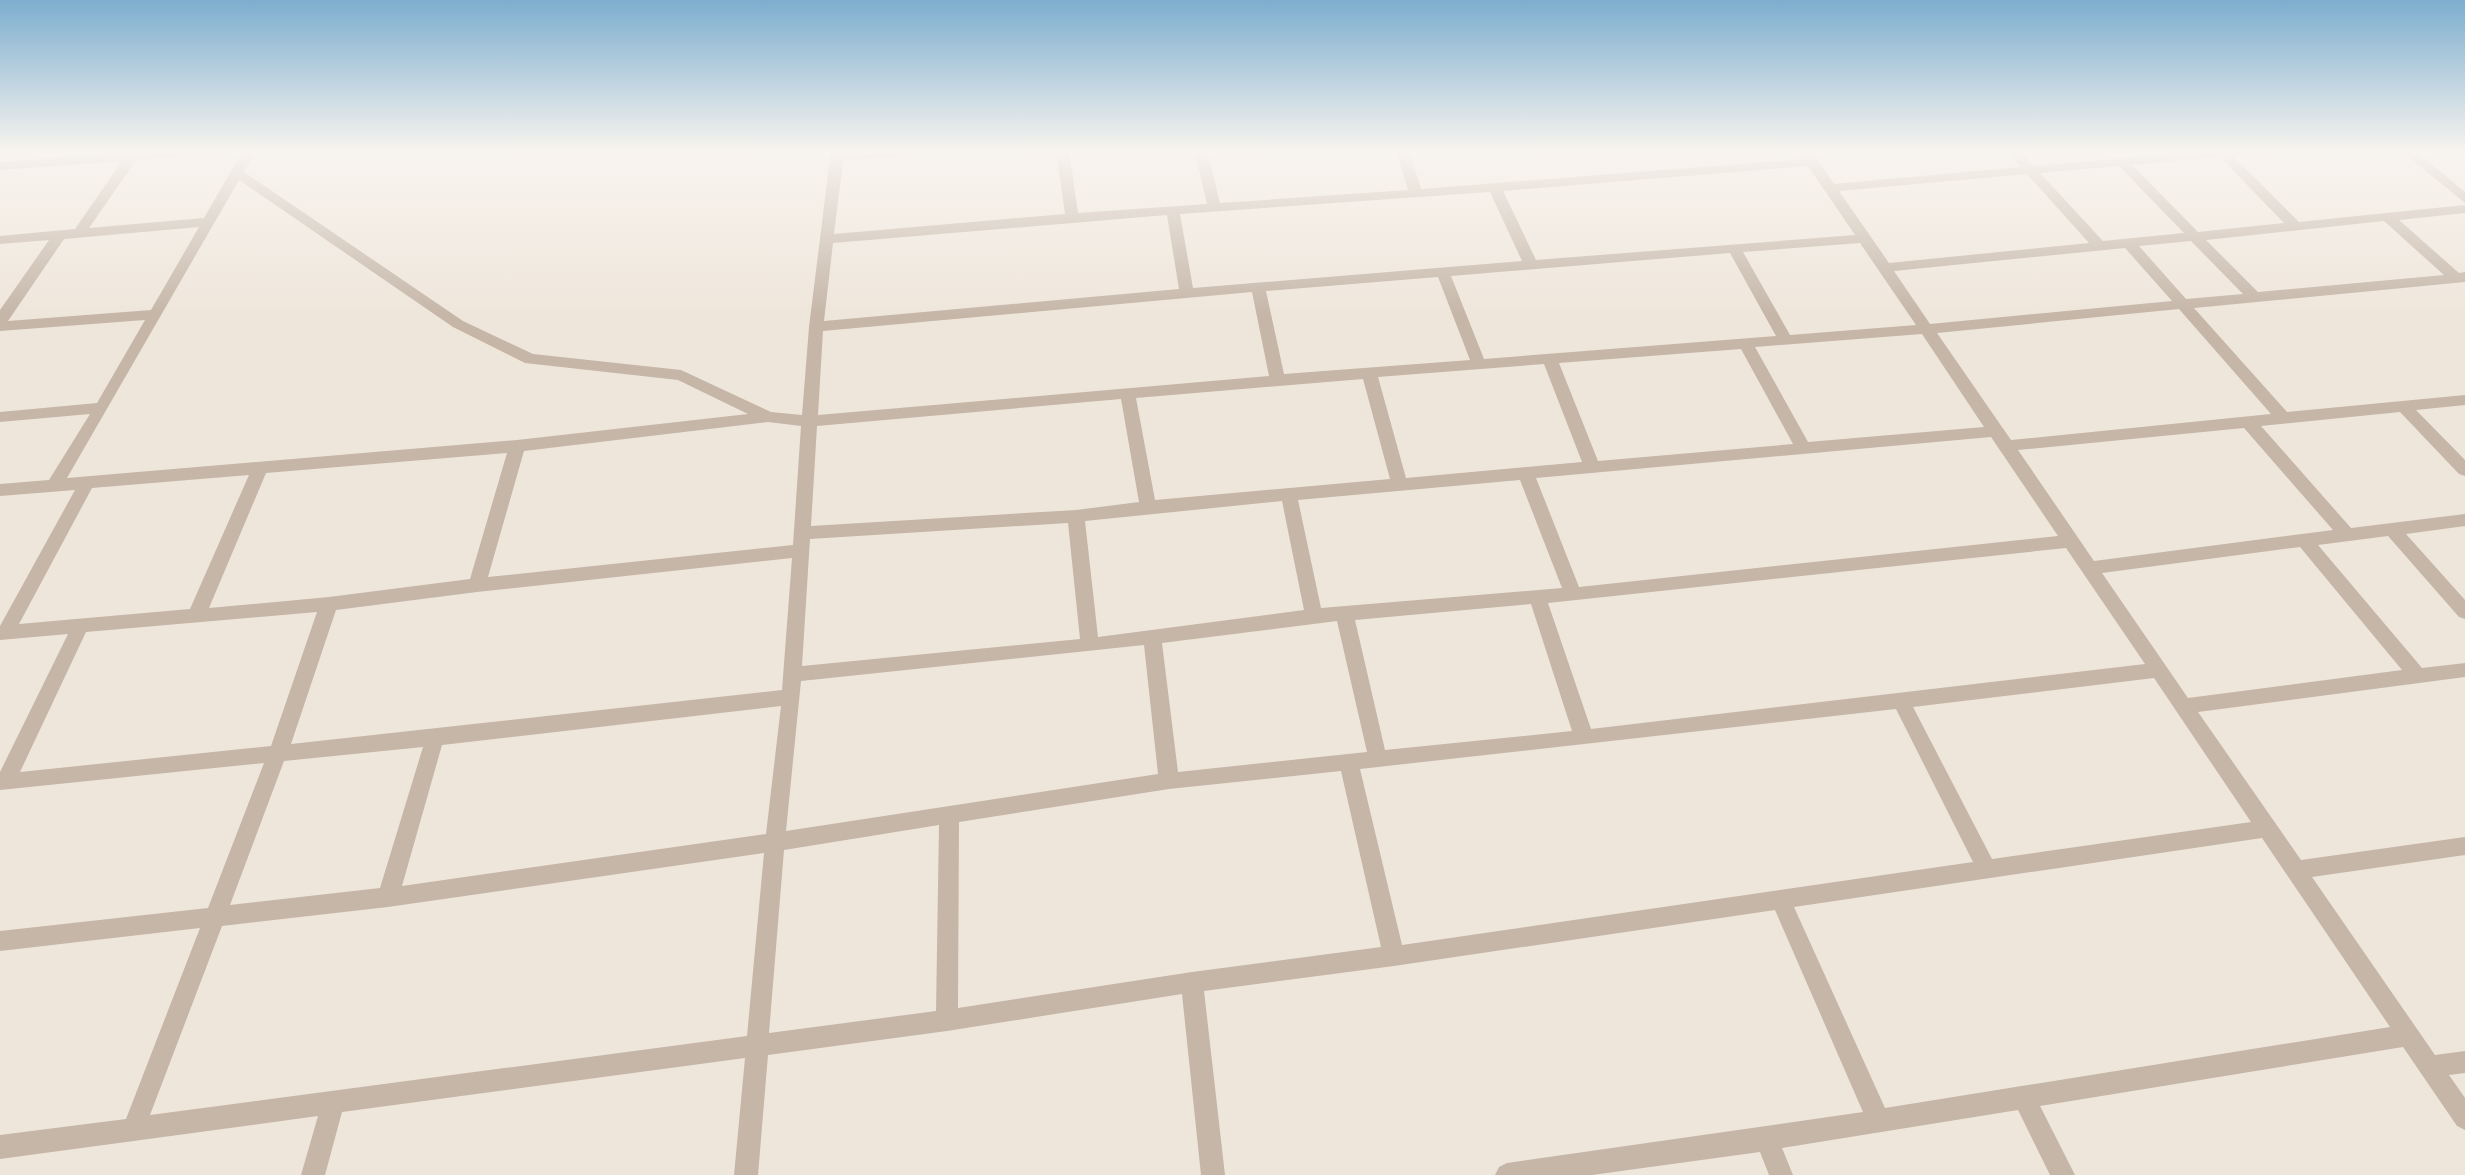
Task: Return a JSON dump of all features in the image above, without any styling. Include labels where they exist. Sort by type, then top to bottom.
[{"type":"street","points":[[79,233],[99,205]]},
{"type":"street","points":[[54,485],[102,408],[219,205]]},
{"type":"street","points":[[284,205],[458,324],[530,359],[681,374],[768,417]]},
{"type":"street","points":[[746,1175],[775,842],[791,697],[816,327],[831,205]]},
{"type":"street","points":[[1070,205],[1072,218]]},
{"type":"street","points":[[1214,205],[1215,209]]},
{"type":"street","points":[[827,239],[1267,205]]},
{"type":"street","points":[[1503,205],[1531,265]]},
{"type":"street","points":[[1841,205],[2465,1118]]},
{"type":"street","points":[[2063,205],[2099,245]]},
{"type":"street","points":[[2165,205],[2253,296]]},
{"type":"street","points":[[2274,205],[2294,225]]},
{"type":"street","points":[[1884,268],[2194,234],[2465,209]]},
{"type":"street","points":[[1172,212],[1187,293]]},
{"type":"street","points":[[2386,216],[2461,277]]},
{"type":"street","points":[[0,240],[209,222]]},
{"type":"street","points":[[0,324],[60,234]]},
{"type":"street","points":[[816,327],[1187,293],[1864,238]]},
{"type":"street","points":[[2128,242],[2283,418]]},
{"type":"street","points":[[1735,250],[1785,339]]},
{"type":"street","points":[[1443,273],[1479,364]]},
{"type":"street","points":[[0,491],[517,446],[768,417],[809,421],[1278,380],[1746,344],[2461,277]]},
{"type":"street","points":[[1258,288],[1278,380]]},
{"type":"street","points":[[0,324],[156,314]]},
{"type":"street","points":[[1746,344],[1803,448]]},
{"type":"street","points":[[1550,360],[1592,467]]},
{"type":"street","points":[[1369,373],[1399,484]]},
{"type":"street","points":[[1128,394],[1148,507]]},
{"type":"street","points":[[3,633],[329,604],[800,542],[1148,507],[1803,448],[2250,424],[2283,418],[2465,400]]},
{"type":"street","points":[[2403,406],[2465,470]]},
{"type":"street","points":[[0,417],[102,408]]},
{"type":"street","points":[[2250,424],[2346,534]]},
{"type":"street","points":[[477,584],[517,446]]},
{"type":"street","points":[[197,614],[260,468]]},
{"type":"street","points":[[1526,474],[1573,594]]},
{"type":"street","points":[[3,633],[87,483]]},
{"type":"street","points":[[1289,494],[1314,617]]},
{"type":"street","points":[[1076,516],[1090,645]]},
{"type":"street","points":[[2090,568],[2465,520]]},
{"type":"street","points":[[2392,530],[2465,612]]},
{"type":"street","points":[[2303,539],[2418,676]]},
{"type":"street","points":[[791,675],[1090,645],[1152,635],[1314,617],[1573,594],[2071,541]]},
{"type":"street","points":[[1536,597],[1584,738]]},
{"type":"street","points":[[132,1130],[216,918],[278,752],[329,604]]},
{"type":"street","points":[[1345,615],[1378,760]]},
{"type":"street","points":[[2,782],[81,625]]},
{"type":"street","points":[[1152,635],[1169,781]]},
{"type":"street","points":[[0,940],[388,897],[775,842],[1169,781],[1584,738],[2159,670]]},
{"type":"street","points":[[2183,706],[2465,670]]},
{"type":"street","points":[[2,782],[435,738],[791,697]]},
{"type":"street","points":[[1901,701],[1987,869]]},
{"type":"street","points":[[388,897],[435,738]]},
{"type":"street","points":[[1349,763],[1394,956]]},
{"type":"street","points":[[947,1020],[949,816]]},
{"type":"street","points":[[0,1147],[947,1020],[1192,982],[1394,956],[2268,828]]},
{"type":"street","points":[[2296,870],[2465,846]]},
{"type":"street","points":[[1780,898],[1879,1121]]},
{"type":"street","points":[[1192,982],[1213,1175]]},
{"type":"street","points":[[1507,1175],[1767,1139],[2409,1035]]},
{"type":"street","points":[[2430,1067],[2465,1062]]},
{"type":"street","points":[[2024,1098],[2063,1175]]},
{"type":"street","points":[[313,1175],[333,1104]]},
{"type":"street","points":[[1767,1139],[1781,1175]]}]
